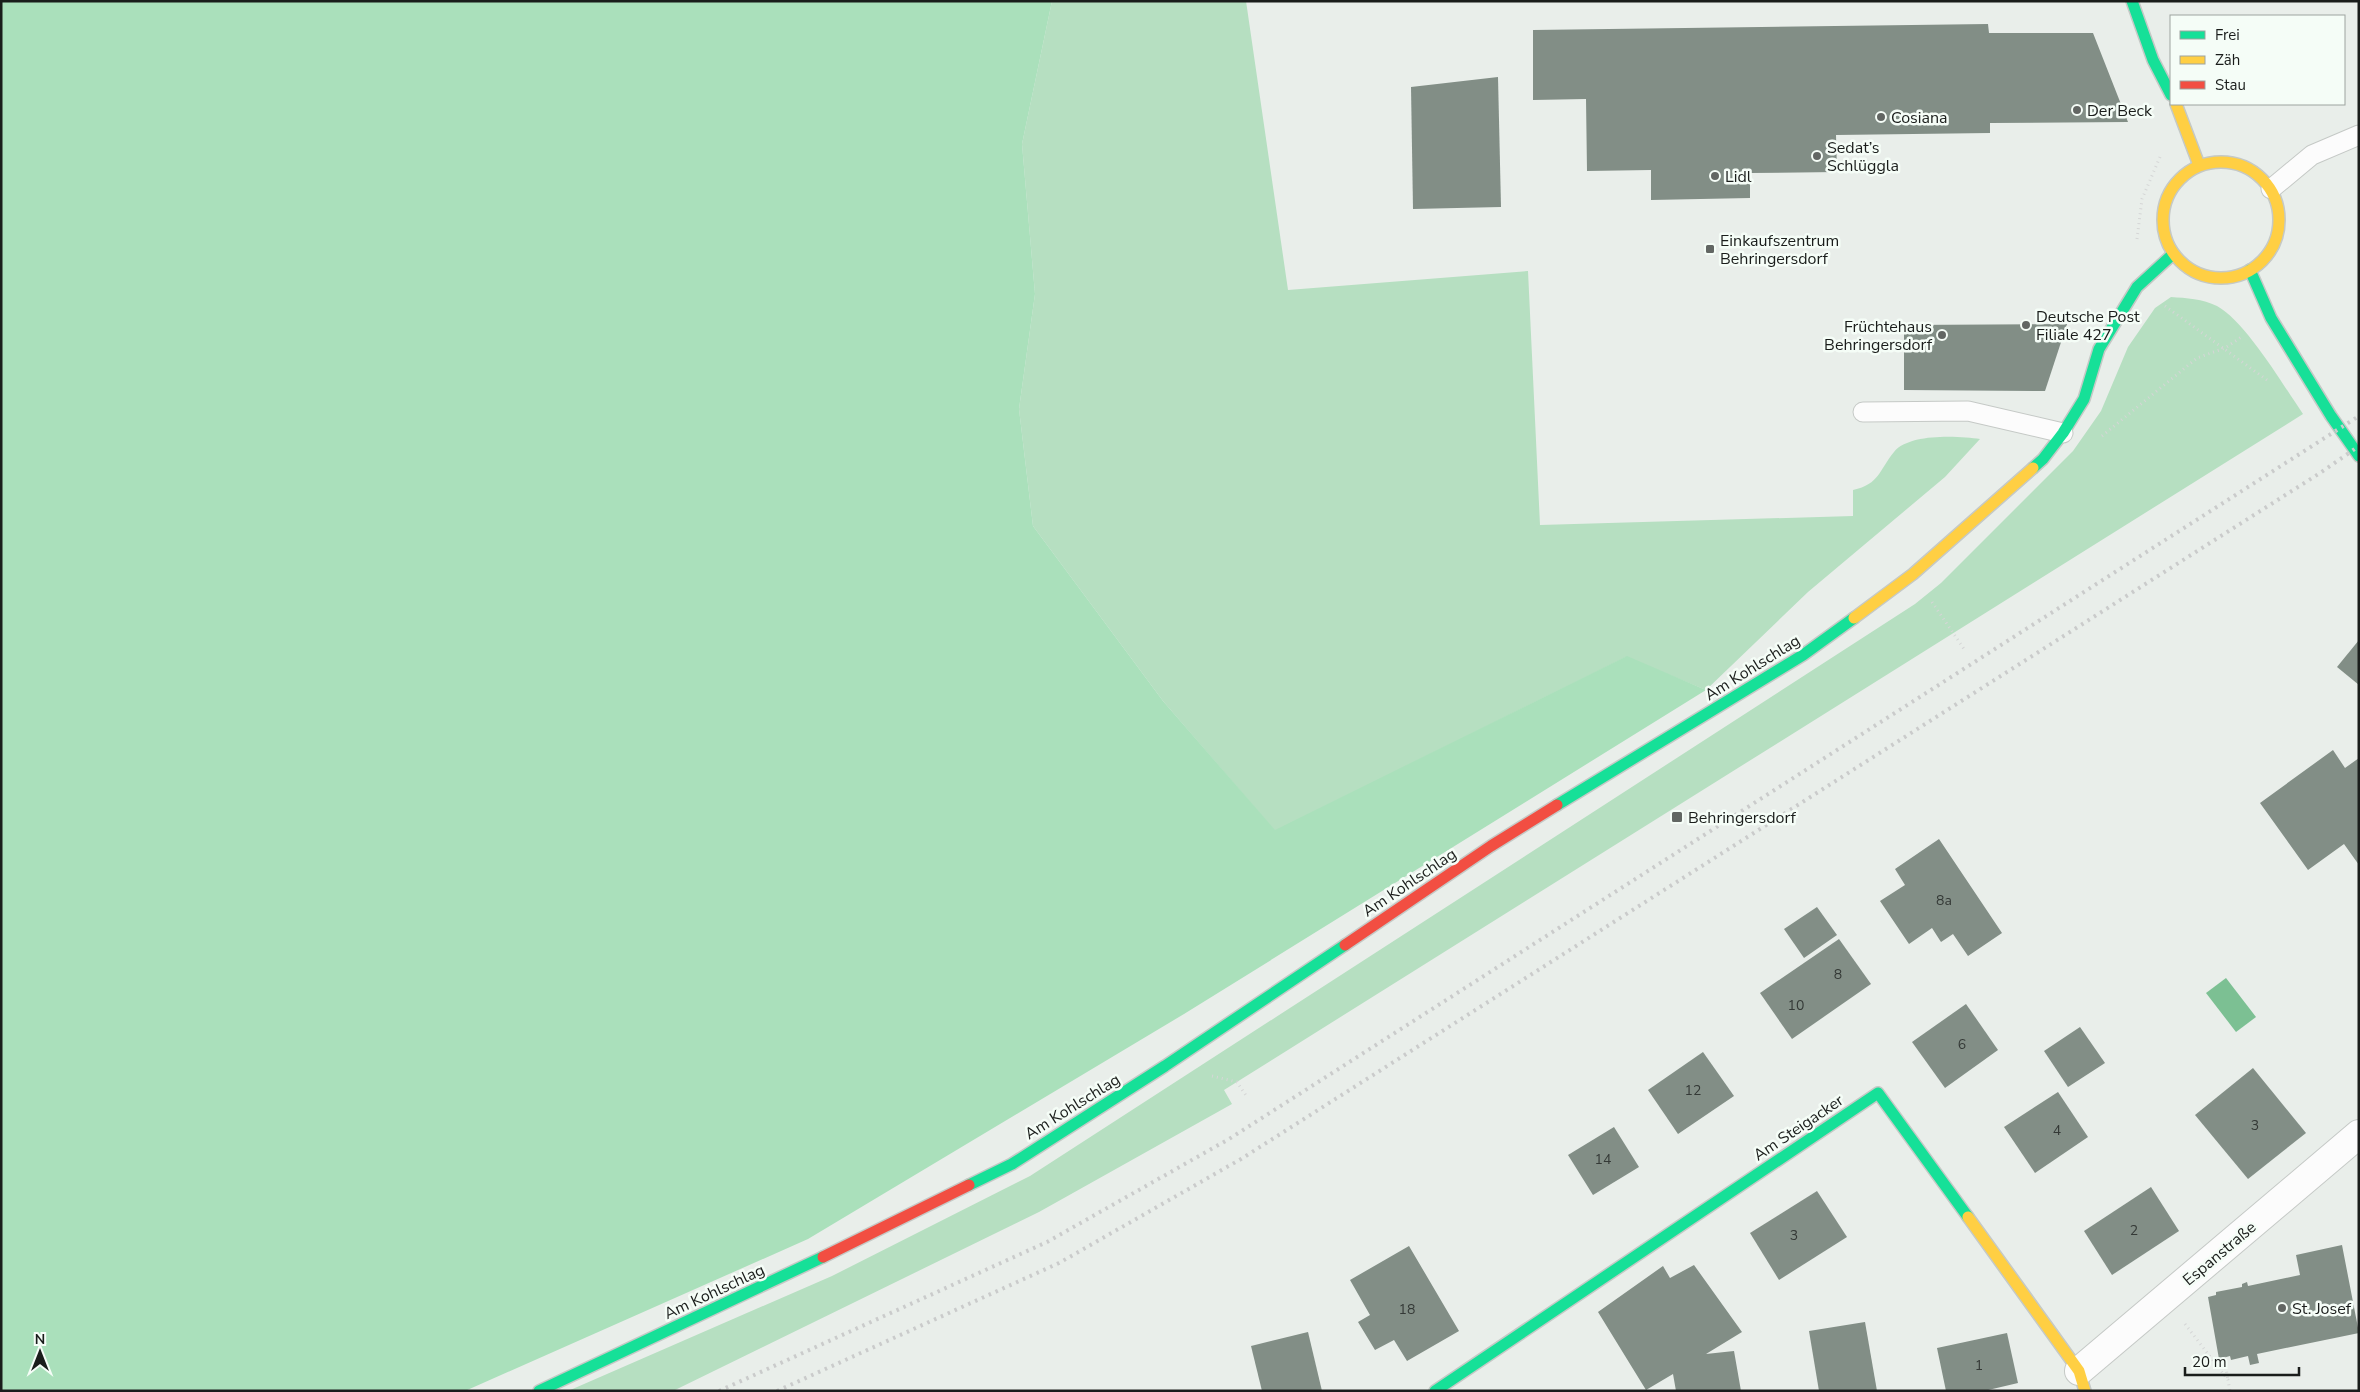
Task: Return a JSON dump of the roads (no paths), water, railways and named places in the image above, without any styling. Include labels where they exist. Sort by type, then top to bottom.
[{"type":"street","points":[[2132,1],[2153,60],[2170,93]]},
{"type":"street","points":[[2176,105],[2199,165]]},
{"type":"street","points":[[2221,161],[2238,163],[2260,176],[2271,189],[2278,208],[2279,228],[2272,248],[2262,261],[2250,270],[2236,276],[2218,278],[2205,276],[2190,270],[2173,254],[2165,238],[2162,217],[2168,194],[2180,176],[2199,165],[2221,161]]},
{"type":"street","name":"Am Kohlschlag","points":[[539,1391],[819,1260],[1012,1164],[1165,1066],[1491,846],[1803,655],[1913,574],[2043,459],[2063,434],[2084,399],[2099,349],[2137,287],[2173,254]]},
{"type":"street","points":[[2250,270],[2271,318],[2331,416],[2359,456]]},
{"type":"street","name":"Am Steigacker","points":[[1434,1391],[1878,1093],[2082,1381]]},
{"type":"street","name":"Espanstraße","points":[[2082,1381],[2165,1298],[2359,1134]]},
{"type":"lane","points":[[2271,189],[2312,154],[2359,135]]},
{"type":"lane","points":[[1863,412],[1968,411],[2063,434]]},
{"type":"railway","points":[[719,1391],[1047,1242],[1229,1139],[2359,416]]},
{"type":"railway","points":[[777,1391],[1059,1263],[1241,1159],[2320,473],[2359,446]]},
{"type":"place","name":"Der Beck","points":[[2077,110]]},
{"type":"place","name":"Cosiana","points":[[1881,117]]},
{"type":"place","name":"Sedat’s Schlüggla","points":[[1817,156]]},
{"type":"place","name":"Lidl","points":[[1715,176]]},
{"type":"place","name":"Einkaufszentrum Behringersdorf","points":[[1710,249]]},
{"type":"place","name":"Deutsche Post Filiale 427","points":[[2026,325]]},
{"type":"place","name":"Früchtehaus Behringersdorf","points":[[1942,335]]},
{"type":"place","name":"Behringersdorf","points":[[1677,817]]},
{"type":"place","name":"St. Josef","points":[[2282,1308]]}]
